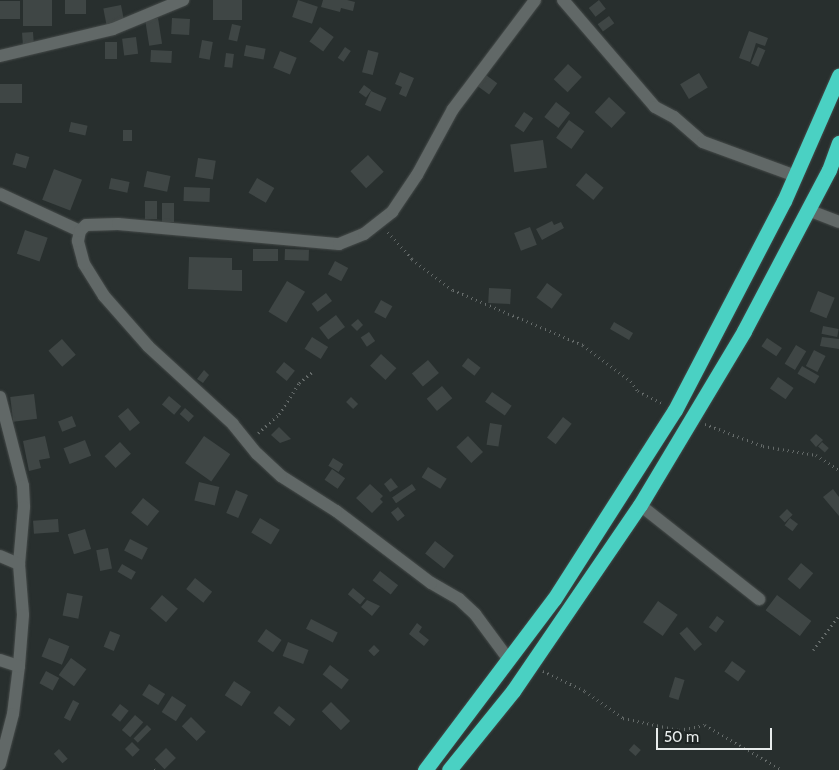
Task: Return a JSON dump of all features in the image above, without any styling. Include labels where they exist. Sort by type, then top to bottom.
[{"type":"highway","points":[[424,770],[510,660],[617,505],[675,410],[736,298],[796,176],[839,76]]},
{"type":"highway","points":[[449,770],[513,691],[640,505],[693,419],[808,210],[839,143]]},
{"type":"street","points":[[0,56],[114,29],[183,0]]},
{"type":"street","points":[[510,660],[475,614],[459,599],[431,583],[336,511],[281,476],[249,444],[233,424],[148,346],[104,296],[84,264],[78,241],[80,231],[86,225],[118,224],[339,244],[380,223],[417,175],[453,109],[535,0]]},
{"type":"street","points":[[563,0],[655,106],[674,117],[703,142],[796,176]]},
{"type":"street","points":[[0,194],[80,231]]},
{"type":"street","points":[[808,210],[839,222]]},
{"type":"street","points":[[0,397],[2,418],[23,486],[19,564],[23,615],[19,666],[13,714],[0,764]]},
{"type":"street","points":[[640,505],[759,599]]},
{"type":"street","points":[[0,556],[19,564]]},
{"type":"street","points":[[0,660],[19,666]]},
{"type":"path","points":[[380,223],[412,259],[453,290],[583,345],[631,381],[638,391],[675,410]]},
{"type":"path","points":[[249,444],[280,414],[299,383],[312,372]]},
{"type":"path","points":[[693,419],[763,446],[816,455],[839,470]]},
{"type":"path","points":[[813,650],[839,615]]},
{"type":"path","points":[[530,664],[585,691],[623,718],[679,730],[705,725],[782,770]]},
{"type":"building","points":[[23,0],[52,0],[52,26],[23,26]]},
{"type":"building","points":[[65,0],[86,0],[86,14],[65,14]]},
{"type":"building","points":[[213,0],[242,0],[242,20],[213,20]]},
{"type":"building","points":[[298,0],[318,7],[312,24],[292,17]]},
{"type":"building","points":[[323,0],[355,2],[353,11],[341,8],[340,12],[321,7]]},
{"type":"building","points":[[599,0],[606,9],[596,17],[589,8]]},
{"type":"building","points":[[0,1],[20,1],[20,19],[0,19]]},
{"type":"building","points":[[121,5],[124,21],[106,24],[103,8]]},
{"type":"building","points":[[609,16],[614,23],[603,32],[598,24]]},
{"type":"building","points":[[158,18],[162,44],[149,46],[145,20]]},
{"type":"building","points":[[172,18],[190,19],[189,35],[171,34]]},
{"type":"building","points":[[232,24],[241,26],[237,42],[228,40]]},
{"type":"building","points":[[320,27],[334,37],[323,52],[309,42]]},
{"type":"building","points":[[749,31],[768,38],[765,46],[756,43],[750,62],[739,58]]},
{"type":"building","points":[[33,32],[34,46],[23,47],[22,33]]},
{"type":"building","points":[[136,37],[138,54],[124,56],[122,39]]},
{"type":"building","points":[[202,40],[213,42],[210,60],[199,58]]},
{"type":"building","points":[[105,42],[117,42],[117,59],[105,59]]},
{"type":"building","points":[[246,45],[266,49],[264,60],[244,56]]},
{"type":"building","points":[[345,47],[351,51],[344,62],[338,58]]},
{"type":"building","points":[[758,47],[765,50],[758,67],[751,64]]},
{"type":"building","points":[[151,50],[172,51],[171,63],[150,62]]},
{"type":"building","points":[[368,50],[379,53],[373,75],[362,72]]},
{"type":"building","points":[[280,51],[297,58],[290,74],[273,68]]},
{"type":"building","points":[[226,53],[234,54],[232,68],[224,67]]},
{"type":"building","points":[[568,64],[582,77],[568,92],[554,79]]},
{"type":"building","points":[[400,72],[414,78],[406,97],[399,94],[402,87],[395,84]]},
{"type":"building","points":[[699,73],[708,88],[689,99],[680,84]]},
{"type":"building","points":[[486,75],[497,83],[489,95],[478,86]]},
{"type":"building","points":[[0,84],[22,84],[22,103],[0,103]]},
{"type":"building","points":[[364,85],[371,90],[366,98],[359,92]]},
{"type":"building","points":[[371,91],[387,98],[380,112],[365,105]]},
{"type":"building","points":[[609,97],[626,113],[611,128],[595,112]]},
{"type":"building","points":[[556,102],[570,113],[558,128],[544,117]]},
{"type":"building","points":[[524,112],[533,118],[524,132],[514,126]]},
{"type":"building","points":[[569,120],[584,131],[571,149],[556,138]]},
{"type":"building","points":[[71,122],[88,126],[85,136],[69,132]]},
{"type":"building","points":[[123,130],[132,130],[132,141],[123,141]]},
{"type":"building","points":[[543,140],[547,168],[514,172],[510,145]]},
{"type":"building","points":[[16,153],[29,157],[26,169],[12,164]]},
{"type":"building","points":[[368,155],[384,172],[366,188],[350,171]]},
{"type":"building","points":[[198,158],[216,161],[213,180],[195,177]]},
{"type":"building","points":[[54,169],[82,180],[70,211],[42,200]]},
{"type":"building","points":[[147,171],[170,176],[167,192],[144,187]]},
{"type":"building","points":[[586,173],[604,188],[593,200],[576,185]]},
{"type":"building","points":[[111,178],[130,182],[127,193],[109,189]]},
{"type":"building","points":[[257,178],[274,188],[266,203],[248,193]]},
{"type":"building","points":[[184,187],[210,188],[209,202],[184,201]]},
{"type":"building","points":[[145,201],[157,201],[157,219],[145,219]]},
{"type":"building","points":[[162,203],[174,203],[174,222],[162,222]]},
{"type":"building","points":[[552,221],[554,225],[561,222],[564,228],[542,240],[536,229]]},
{"type":"building","points":[[530,227],[537,245],[521,251],[514,233]]},
{"type":"building","points":[[25,230],[48,238],[40,261],[17,254]]},
{"type":"building","points":[[253,249],[278,249],[278,261],[253,261]]},
{"type":"building","points":[[285,249],[309,250],[309,261],[285,260]]},
{"type":"building","points":[[189,257],[232,258],[232,270],[242,270],[242,291],[188,289]]},
{"type":"building","points":[[335,261],[348,268],[341,281],[328,274]]},
{"type":"building","points":[[287,281],[305,292],[286,323],[268,312]]},
{"type":"building","points":[[547,283],[562,294],[552,309],[536,298]]},
{"type":"building","points":[[489,288],[511,289],[510,304],[488,303]]},
{"type":"building","points":[[818,291],[835,298],[826,318],[810,311]]},
{"type":"building","points":[[326,293],[332,301],[318,312],[312,304]]},
{"type":"building","points":[[381,300],[392,306],[386,319],[374,312]]},
{"type":"building","points":[[336,315],[345,327],[328,340],[319,328]]},
{"type":"building","points":[[358,319],[363,325],[357,331],[351,325]]},
{"type":"building","points":[[614,322],[633,333],[629,340],[610,329]]},
{"type":"building","points":[[823,326],[839,329],[837,337],[821,334]]},
{"type":"building","points":[[369,332],[375,341],[367,347],[361,338]]},
{"type":"building","points":[[312,337],[328,347],[321,359],[305,349]]},
{"type":"building","points":[[822,337],[839,339],[839,349],[820,346]]},
{"type":"building","points":[[767,338],[782,348],[776,356],[761,346]]},
{"type":"building","points":[[62,339],[76,355],[62,367],[48,351]]},
{"type":"building","points":[[796,345],[806,351],[795,370],[785,364]]},
{"type":"building","points":[[814,350],[826,356],[817,372],[806,366]]},
{"type":"building","points":[[381,354],[396,368],[385,380],[370,366]]},
{"type":"building","points":[[468,358],[481,368],[474,376],[462,366]]},
{"type":"building","points":[[428,360],[439,373],[423,387],[412,373]]},
{"type":"building","points":[[284,362],[295,371],[287,381],[276,372]]},
{"type":"building","points":[[802,366],[819,376],[815,384],[798,374]]},
{"type":"building","points":[[204,370],[209,375],[203,383],[197,379]]},
{"type":"building","points":[[778,377],[794,388],[786,399],[770,388]]},
{"type":"building","points":[[442,386],[452,398],[437,411],[427,399]]},
{"type":"building","points":[[492,392],[512,406],[505,416],[485,402]]},
{"type":"building","points":[[34,394],[37,419],[13,422],[10,397]]},
{"type":"building","points":[[169,396],[181,406],[174,415],[162,404]]},
{"type":"building","points":[[351,397],[358,404],[353,409],[346,402]]},
{"type":"building","points":[[128,408],[140,423],[130,431],[118,416]]},
{"type":"building","points":[[185,408],[194,416],[189,422],[180,414]]},
{"type":"building","points":[[72,416],[76,426],[62,432],[58,422]]},
{"type":"building","points":[[563,417],[572,424],[556,444],[547,437]]},
{"type":"building","points":[[490,423],[502,425],[498,447],[487,445]]},
{"type":"building","points":[[279,427],[291,439],[280,443],[271,435]]},
{"type":"building","points":[[816,434],[823,440],[816,447],[810,440]]},
{"type":"building","points":[[45,436],[50,458],[39,460],[41,468],[29,471],[23,441]]},
{"type":"building","points":[[204,436],[230,454],[211,481],[185,463]]},
{"type":"building","points":[[468,436],[483,452],[471,463],[456,447]]},
{"type":"building","points":[[85,440],[91,456],[70,464],[64,448]]},
{"type":"building","points":[[120,442],[131,454],[116,468],[105,456]]},
{"type":"building","points":[[822,442],[829,448],[825,452],[818,447]]},
{"type":"building","points":[[333,458],[343,464],[339,472],[328,466]]},
{"type":"building","points":[[428,467],[447,479],[440,489],[422,477]]},
{"type":"building","points":[[332,469],[345,478],[338,489],[325,480]]},
{"type":"building","points":[[391,478],[398,487],[390,492],[384,484]]},
{"type":"building","points":[[199,482],[219,487],[215,506],[194,500]]},
{"type":"building","points":[[370,484],[383,496],[380,499],[383,502],[372,513],[356,498]]},
{"type":"building","points":[[412,484],[416,490],[396,503],[392,497]]},
{"type":"building","points":[[833,489],[839,497],[839,516],[823,497]]},
{"type":"building","points":[[236,490],[248,495],[238,518],[226,513]]},
{"type":"building","points":[[143,498],[159,511],[147,526],[131,513]]},
{"type":"building","points":[[398,507],[405,516],[398,521],[391,513]]},
{"type":"building","points":[[787,509],[793,515],[785,522],[779,517]]},
{"type":"building","points":[[260,518],[280,530],[271,544],[251,533]]},
{"type":"building","points":[[790,518],[798,524],[793,531],[785,525]]},
{"type":"building","points":[[58,519],[59,532],[34,534],[33,521]]},
{"type":"building","points":[[85,529],[91,549],[74,554],[68,534]]},
{"type":"building","points":[[130,539],[148,548],[142,560],[124,551]]},
{"type":"building","points":[[435,541],[454,556],[444,568],[425,554]]},
{"type":"building","points":[[108,548],[112,569],[100,571],[96,550]]},
{"type":"building","points":[[801,563],[813,573],[800,589],[788,579]]},
{"type":"building","points":[[122,564],[136,572],[131,580],[118,572]]},
{"type":"building","points":[[380,571],[398,585],[391,595],[373,580]]},
{"type":"building","points":[[195,578],[212,592],[203,603],[186,589]]},
{"type":"building","points":[[353,588],[365,598],[360,604],[348,594]]},
{"type":"building","points":[[67,593],[83,596],[78,619],[63,616]]},
{"type":"building","points":[[162,595],[178,609],[166,622],[150,609]]},
{"type":"building","points":[[777,595],[811,621],[800,636],[766,610]]},
{"type":"building","points":[[367,600],[380,606],[372,616],[361,607]]},
{"type":"building","points":[[658,601],[678,615],[663,636],[643,622]]},
{"type":"building","points":[[717,616],[724,621],[716,633],[709,627]]},
{"type":"building","points":[[311,619],[338,633],[333,642],[306,629]]},
{"type":"building","points":[[417,623],[422,627],[419,632],[429,640],[424,646],[409,634]]},
{"type":"building","points":[[687,627],[702,644],[695,651],[679,634]]},
{"type":"building","points":[[266,629],[282,640],[273,652],[257,641]]},
{"type":"building","points":[[110,631],[120,635],[114,651],[104,647]]},
{"type":"building","points":[[49,638],[69,646],[62,665],[42,657]]},
{"type":"building","points":[[288,642],[309,650],[303,664],[283,656]]},
{"type":"building","points":[[374,645],[380,651],[374,656],[368,651]]},
{"type":"building","points":[[71,658],[86,669],[74,686],[59,675]]},
{"type":"building","points":[[732,661],[746,671],[738,682],[724,672]]},
{"type":"building","points":[[330,665],[349,680],[342,689],[323,674]]},
{"type":"building","points":[[46,671],[59,678],[53,690],[39,683]]},
{"type":"building","points":[[675,677],[685,680],[678,700],[669,697]]},
{"type":"building","points":[[234,681],[251,692],[242,706],[225,695]]},
{"type":"building","points":[[149,684],[165,694],[158,705],[142,695]]},
{"type":"building","points":[[172,696],[186,705],[176,721],[162,712]]},
{"type":"building","points":[[73,700],[79,703],[70,721],[64,718]]},
{"type":"building","points":[[331,702],[350,721],[341,730],[322,711]]},
{"type":"building","points":[[120,704],[129,711],[120,722],[111,715]]},
{"type":"building","points":[[279,706],[295,719],[290,726],[273,713]]},
{"type":"building","points":[[135,715],[143,722],[130,737],[122,730]]},
{"type":"building","points":[[191,717],[206,732],[197,741],[182,726]]},
{"type":"building","points":[[147,725],[151,729],[138,743],[134,738]]},
{"type":"building","points":[[132,742],[140,750],[133,757],[125,749]]},
{"type":"building","points":[[634,744],[641,750],[636,756],[629,750]]},
{"type":"building","points":[[166,748],[176,758],[165,769],[155,759]]},
{"type":"building","points":[[59,749],[68,759],[62,763],[54,754]]}]
